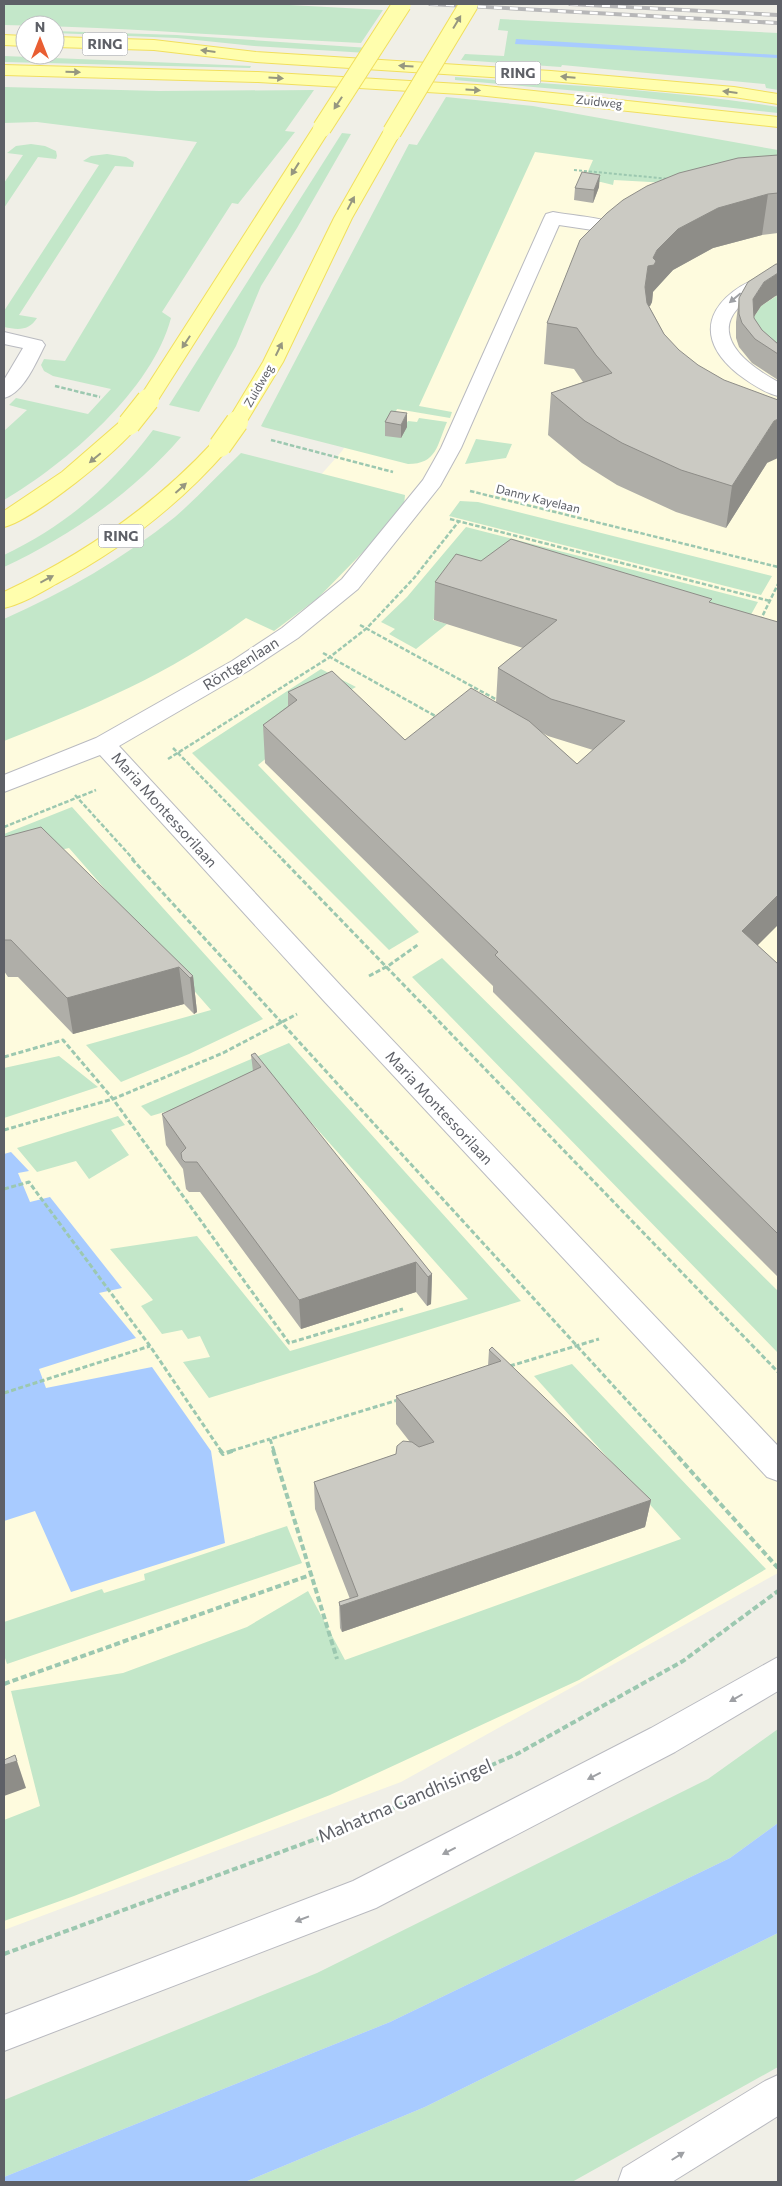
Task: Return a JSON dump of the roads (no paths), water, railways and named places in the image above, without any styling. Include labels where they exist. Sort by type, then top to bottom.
[{"type":"main road","points":[[4,520],[63,483],[105,449],[129,424],[148,400],[402,4]]},
{"type":"main road","name":"Zuidweg","points":[[4,601],[75,565],[142,521],[186,484],[220,446],[237,422],[273,362],[343,218],[468,4]]},
{"type":"main road","name":"Zuidweg","points":[[65,42],[154,45],[256,57],[560,76],[734,92],[778,99]]},
{"type":"main road","name":"Zuidweg","points":[[4,70],[258,77],[477,90],[778,122]]},
{"type":"street","points":[[4,76],[24,71]]},
{"type":"street","name":"Röntgenlaan","points":[[4,784],[104,744],[146,721],[240,666],[290,633],[350,584],[433,482],[451,448],[554,218],[610,227],[629,235]]},
{"type":"street","points":[[778,277],[760,283],[734,296],[724,310],[718,332],[728,354],[742,369],[760,382],[778,390]]},
{"type":"street","points":[[4,338],[35,345],[17,376],[4,392]]},
{"type":"street","name":"Maria Montessorilaan","points":[[104,744],[333,994],[643,1326],[778,1467]]},
{"type":"street","points":[[4,2034],[363,1895],[663,1740],[778,1673]]},
{"type":"street","points":[[637,2182],[778,2094]]},
{"type":"water","points":[[516,39],[778,55],[778,58],[515,44]]},
{"type":"water","points":[[11,1152],[29,1171],[18,1173],[30,1202],[50,1197],[122,1288],[99,1293],[136,1338],[39,1369],[46,1388],[152,1367],[211,1451],[225,1543],[71,1592],[35,1511],[4,1521],[4,1154]]},
{"type":"water","points":[[778,1823],[778,1933],[425,2107],[245,2182],[4,2182],[4,2177],[390,2022],[730,1858]]},
{"type":"railway","points":[[430,4],[778,23]]},
{"type":"railway","points":[[570,4],[778,15]]}]
